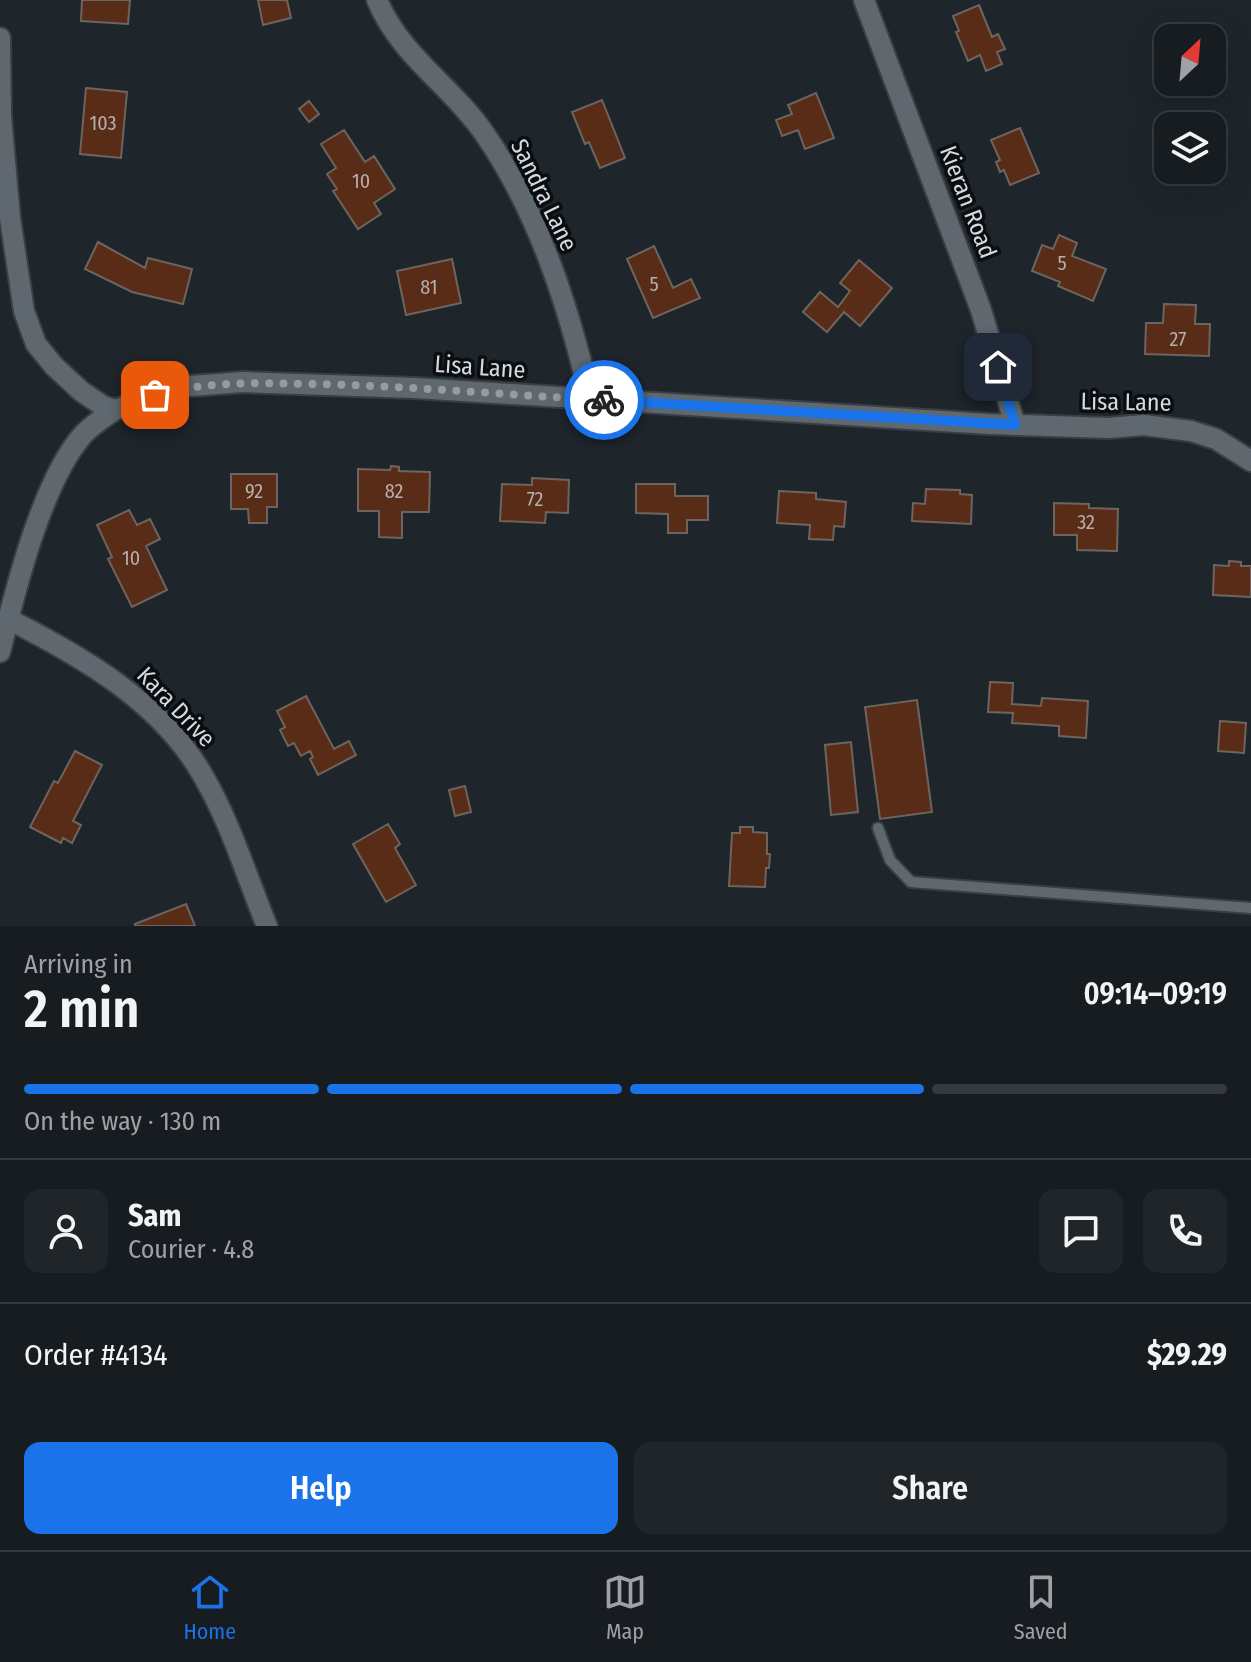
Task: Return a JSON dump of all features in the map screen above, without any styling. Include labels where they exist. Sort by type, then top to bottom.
[{"type":"street","name":"Sandra Lane","points":[[377,0],[403,46],[483,130],[512,179],[561,294],[590,399]]},
{"type":"street","name":"Kieran Road","points":[[864,0],[981,310],[1015,425]]},
{"type":"street","points":[[0,38],[1,116],[24,311],[36,344],[54,366],[81,391],[115,410]]},
{"type":"street","name":"Lisa Lane","points":[[115,410],[189,386],[242,382],[400,387],[1015,425],[1109,428],[1144,425],[1191,431],[1216,439],[1251,461]]},
{"type":"street","points":[[0,652],[26,556],[47,498],[68,455],[82,436],[115,410]]},
{"type":"street","name":"Kara Drive","points":[[8,619],[96,667],[146,709],[190,754],[227,824],[267,926]]},
{"type":"lane","points":[[878,828],[890,860],[911,882],[1251,908]]},
{"type":"building","points":[[82,0],[130,0],[128,24],[81,21]]},
{"type":"building","points":[[258,0],[287,0],[291,18],[263,25]]},
{"type":"building","points":[[979,5],[992,37],[998,34],[1005,49],[997,52],[1002,64],[986,71],[980,55],[968,61],[953,16]]},
{"type":"building","points":[[86,88],[127,92],[121,158],[80,154]]},
{"type":"building","points":[[816,93],[834,138],[805,149],[798,130],[782,136],[776,120],[792,114],[788,105]]},
{"type":"building","points":[[602,100],[625,158],[600,168],[589,142],[585,144],[572,112]]},
{"type":"building","points":[[309,101],[319,114],[309,122],[299,109]]},
{"type":"building","points":[[1020,128],[1039,173],[1010,185],[1004,170],[1000,172],[996,162],[1000,160],[991,140]]},
{"type":"building","points":[[344,130],[365,162],[374,156],[395,189],[374,203],[381,214],[358,229],[333,191],[337,189],[327,174],[336,168],[321,144]]},
{"type":"building","points":[[1059,235],[1077,243],[1072,256],[1106,269],[1093,301],[1058,286],[1060,282],[1032,271],[1042,245],[1053,249]]},
{"type":"building","points":[[98,242],[145,268],[148,258],[192,269],[183,304],[132,292],[85,269]]},
{"type":"building","points":[[654,246],[673,288],[691,279],[700,298],[653,318],[627,259]]},
{"type":"building","points":[[452,259],[461,303],[406,315],[397,271]]},
{"type":"building","points":[[859,260],[892,288],[860,326],[844,312],[827,332],[803,312],[820,292],[838,307],[850,291],[840,283]]},
{"type":"building","points":[[1164,304],[1196,305],[1195,324],[1210,324],[1209,356],[1145,354],[1146,323],[1163,323]]},
{"type":"building","points":[[391,466],[399,467],[399,471],[430,472],[429,512],[402,512],[402,538],[379,537],[379,511],[358,511],[358,469],[390,470]]},
{"type":"building","points":[[231,474],[277,474],[277,507],[267,507],[267,523],[249,523],[248,509],[231,509]]},
{"type":"building","points":[[532,478],[569,480],[568,513],[546,512],[545,523],[500,521],[502,484],[532,485]]},
{"type":"building","points":[[636,484],[675,484],[675,496],[708,496],[708,520],[687,520],[687,533],[668,533],[668,514],[636,513]]},
{"type":"building","points":[[926,489],[960,490],[960,494],[972,495],[971,524],[912,521],[913,503],[925,504]]},
{"type":"building","points":[[779,491],[816,493],[816,499],[846,502],[844,527],[834,526],[833,540],[809,539],[810,525],[777,523]]},
{"type":"building","points":[[1054,503],[1118,509],[1117,551],[1077,550],[1077,535],[1054,535]]},
{"type":"building","points":[[129,510],[137,525],[150,519],[160,539],[146,546],[167,590],[132,607],[108,559],[112,557],[97,525]]},
{"type":"building","points":[[1229,561],[1251,566],[1251,597],[1213,595],[1214,565],[1229,566]]},
{"type":"building","points":[[990,682],[1013,683],[1012,704],[1041,706],[1042,698],[1088,701],[1086,738],[1059,736],[1059,726],[1012,723],[1013,713],[988,712]]},
{"type":"building","points":[[306,696],[334,749],[349,741],[356,755],[318,775],[310,759],[313,757],[310,751],[301,756],[294,743],[288,746],[280,730],[285,727],[277,711]]},
{"type":"building","points":[[917,700],[932,812],[880,819],[865,707]]},
{"type":"building","points":[[1220,721],[1246,723],[1244,753],[1218,751]]},
{"type":"building","points":[[851,742],[858,812],[831,815],[825,745]]},
{"type":"building","points":[[75,751],[102,765],[73,821],[81,825],[72,843],[63,838],[61,843],[30,827],[54,781],[58,783]]},
{"type":"building","points":[[465,786],[471,812],[455,816],[449,790]]},
{"type":"building","points":[[388,824],[400,844],[395,848],[416,885],[386,902],[353,844]]},
{"type":"building","points":[[740,827],[753,827],[753,832],[767,833],[767,854],[770,854],[765,887],[729,886],[732,833],[740,833]]},
{"type":"building","points":[[186,904],[195,926],[135,926],[135,924]]},
{"type":"way so far","points":[[155,395],[189,386],[242,382],[415,388],[604,400]]},
{"type":"route","points":[[604,400],[1015,425],[998,367]]}]
